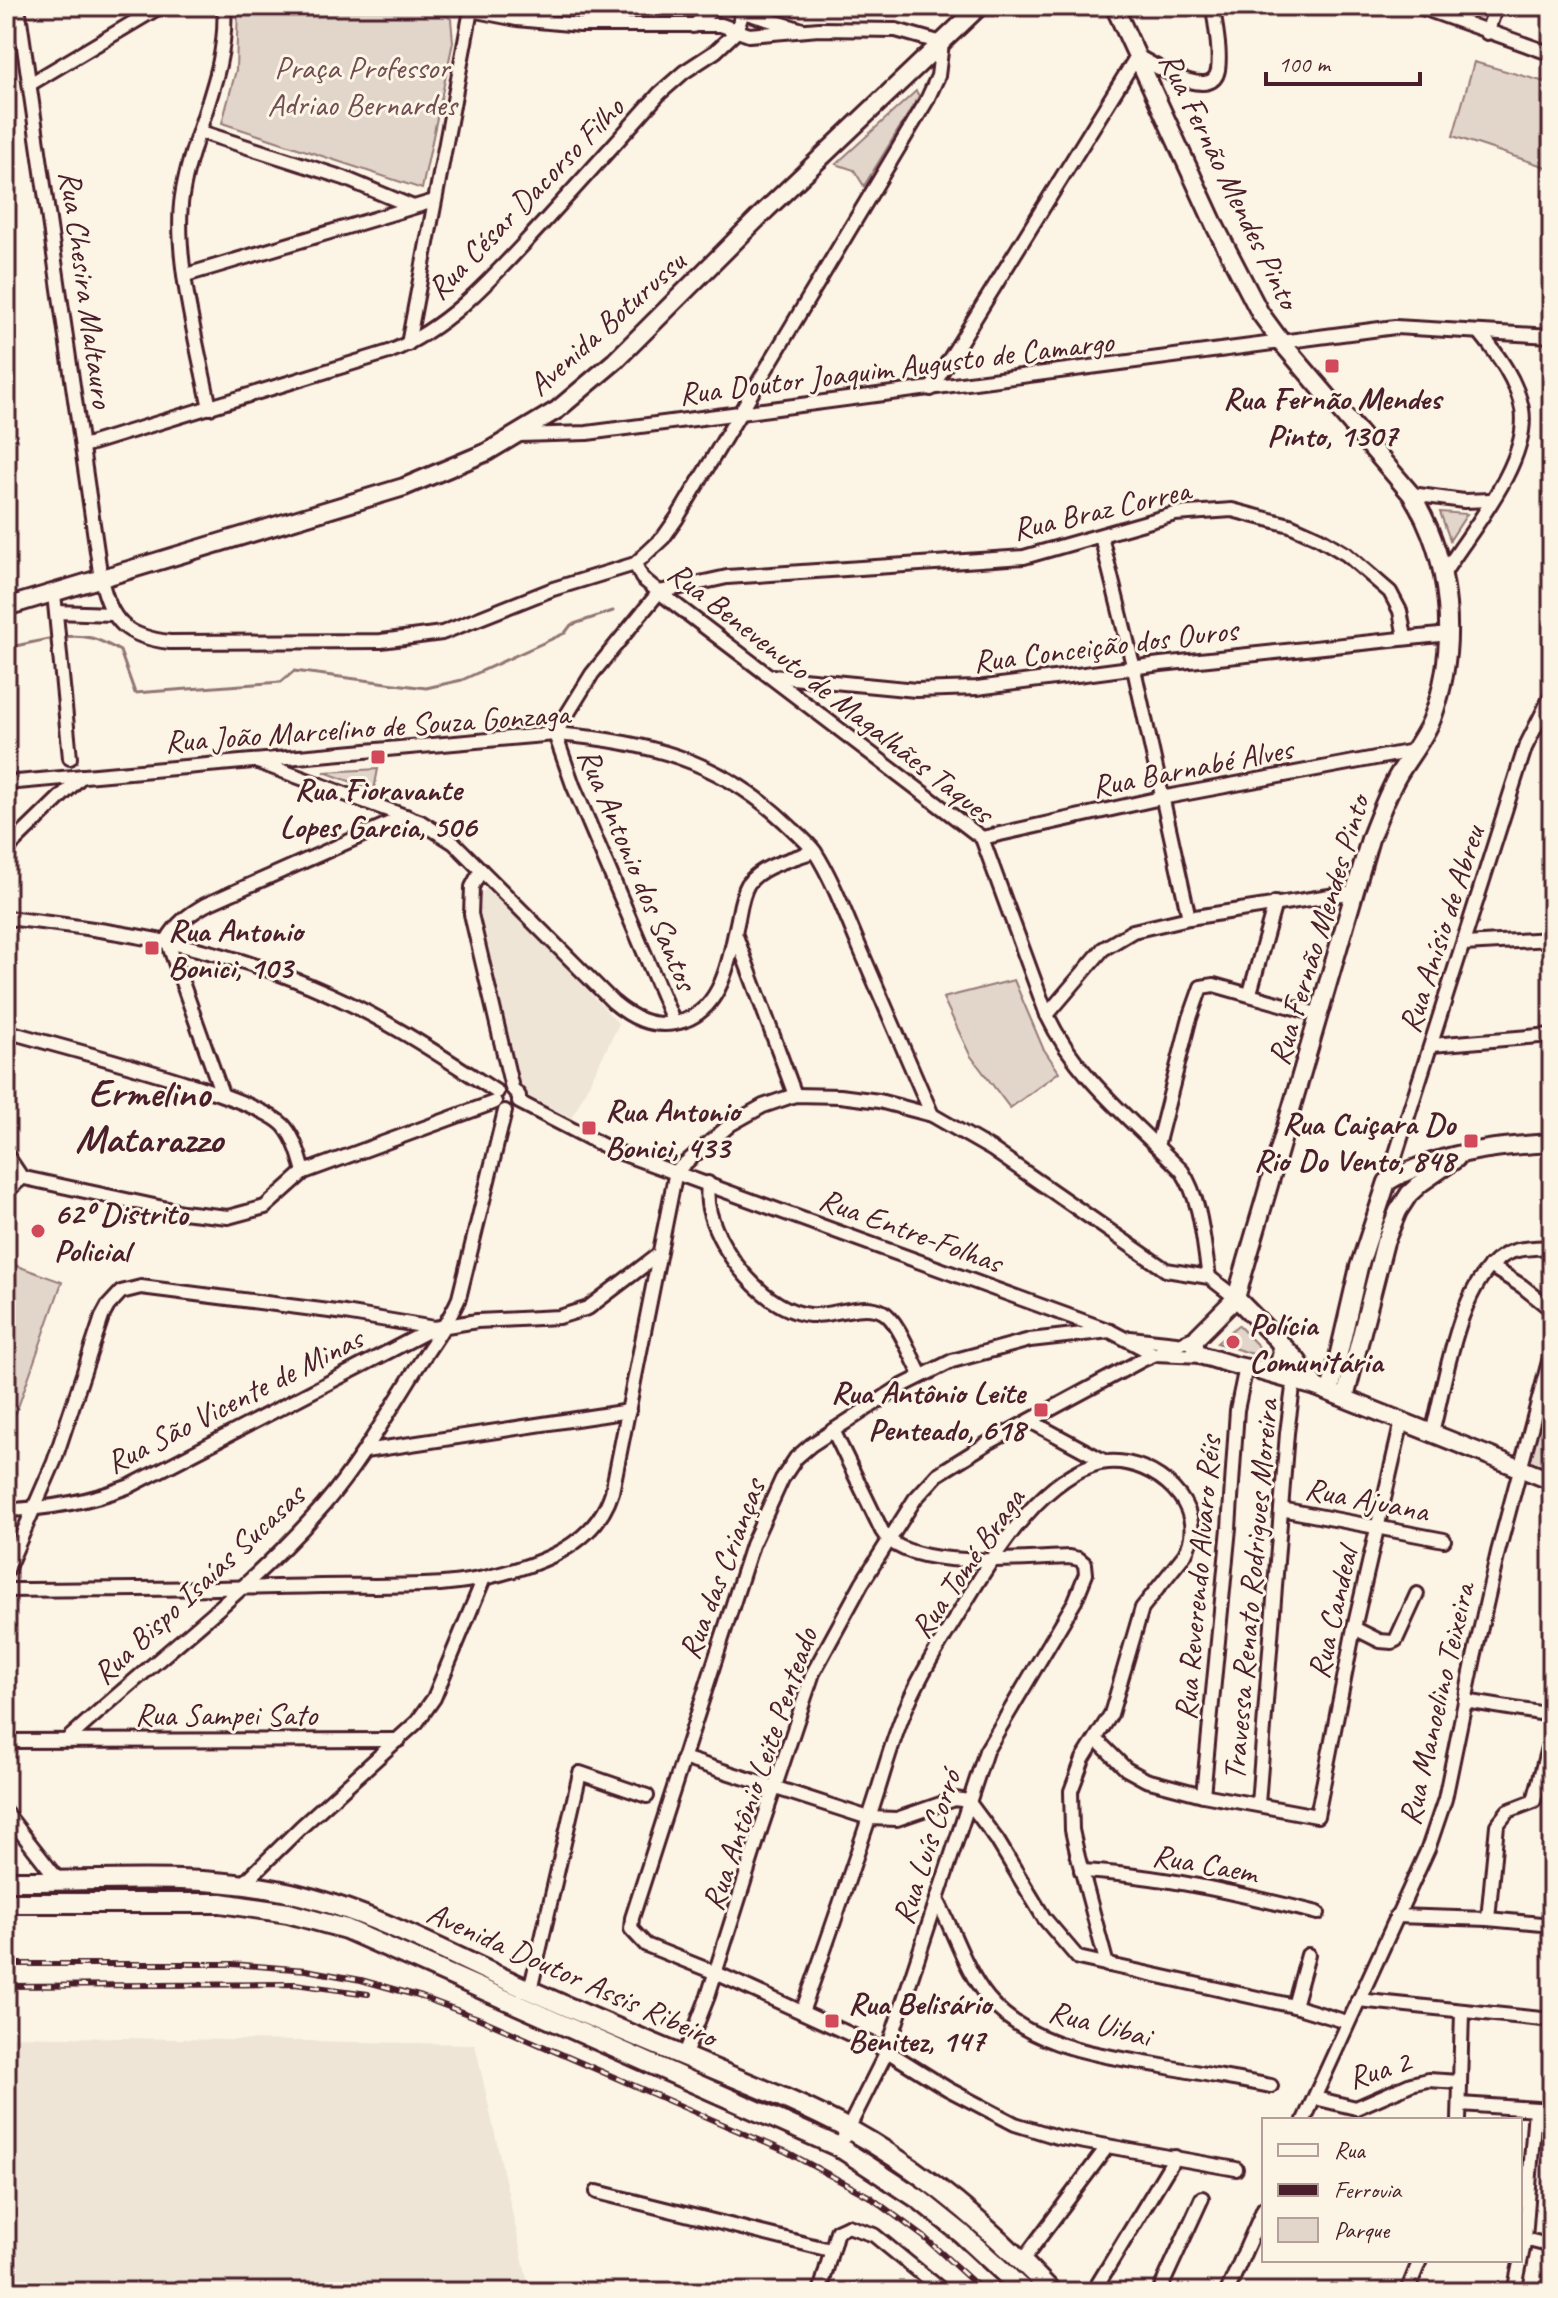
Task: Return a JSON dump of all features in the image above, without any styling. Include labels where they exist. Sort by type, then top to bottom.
[{"type":"main road","name":"Avenida Doutor Assis Ribeiro","points":[[6,1881],[135,1880],[243,1884],[353,1910],[530,1991],[760,2088],[848,2129],[937,2187],[1022,2261],[1052,2292]]},
{"type":"main road","name":"Avenida Doutor Assis Ribeiro","points":[[6,1903],[221,1903],[288,1913],[346,1929],[839,2147]]},
{"type":"main road","points":[[839,2147],[887,2177],[961,2233],[1025,2292]]},
{"type":"main road","points":[[961,2233],[965,2219],[972,2216]]},
{"type":"street","name":"Rua Chesira Maltauro","points":[[18,6],[101,579]]},
{"type":"street","points":[[30,84],[161,6]]},
{"type":"street","points":[[210,408],[186,275],[180,217],[183,192],[219,71],[224,6]]},
{"type":"street","name":"Avenida Boturussu","points":[[6,607],[404,487],[460,465],[516,435],[566,403],[615,361],[766,210],[980,6]]},
{"type":"street","name":"Rua Fernão Mendes Pinto","points":[[1114,6],[1260,313],[1411,494],[1424,517],[1444,573],[1449,634],[1445,668],[1431,722],[1384,802],[1370,839],[1236,1298]]},
{"type":"street","points":[[931,389],[1137,56],[1191,82],[1204,85],[1213,81],[1218,72],[1218,60],[1213,6]]},
{"type":"street","points":[[1487,33],[1496,6]]},
{"type":"street","points":[[1424,7],[1487,33],[1552,54]]},
{"type":"street","points":[[408,344],[467,8],[517,19],[556,23],[721,25]]},
{"type":"street","points":[[101,579],[112,614],[135,634],[151,640],[381,641],[442,633],[553,589],[635,564],[663,538],[742,414],[926,102],[938,76],[942,43],[896,30],[806,31],[755,36],[721,25],[708,9],[693,26]]},
{"type":"street","points":[[736,32],[737,9],[806,31]]},
{"type":"street","points":[[755,36],[762,18]]},
{"type":"street","name":"Rua César Dacorso Filho","points":[[83,446],[408,344],[445,320],[482,288],[660,93],[736,32]]},
{"type":"street","name":"Rua César Dacorso Filho","points":[[716,51],[755,36]]},
{"type":"street","points":[[201,132],[344,178],[411,206]]},
{"type":"street","points":[[186,275],[434,201]]},
{"type":"street","name":"Rua Doutor Joaquim Augusto de Camargo","points":[[516,435],[587,433],[742,414],[1395,327],[1552,336]]},
{"type":"street","points":[[1444,573],[1507,472],[1520,440],[1522,409],[1505,369],[1481,334]]},
{"type":"street","points":[[1411,494],[1453,500],[1491,500]]},
{"type":"street","name":"Rua Braz Correa","points":[[659,592],[727,577],[1024,557],[1152,519],[1232,510],[1290,525],[1331,544],[1384,585],[1396,600],[1405,637]]},
{"type":"street","points":[[1101,536],[1189,918]]},
{"type":"street","name":"Rua Benevenuto de Magalhães Taques","points":[[635,564],[642,578],[659,592],[982,838],[1047,1015],[1069,1055],[1182,1171],[1195,1195],[1209,1277]]},
{"type":"street","points":[[555,734],[592,674],[659,592]]},
{"type":"street","points":[[54,593],[70,758]]},
{"type":"street","points":[[56,615],[112,614]]},
{"type":"street","name":"Rua Conceição dos Ouros","points":[[768,675],[885,688],[943,690],[1449,634]]},
{"type":"street","name":"Rua Anísio de Abreu","points":[[1387,1182],[1525,748],[1552,694]]},
{"type":"street","name":"Rua João Marcelino de Souza Gonzaga","points":[[6,783],[555,734],[624,742],[687,759],[726,778],[771,808],[814,851],[932,1115]]},
{"type":"street","name":"Rua Antonio dos Santos","points":[[555,734],[573,785],[674,1023]]},
{"type":"street","name":"Rua Barnabé Alves","points":[[982,838],[1161,798],[1413,751]]},
{"type":"street","points":[[252,760],[406,816],[437,831],[481,870],[622,1010],[643,1022],[674,1023],[701,1014],[724,976],[746,888],[763,871],[814,851]]},
{"type":"street","points":[[6,850],[82,776]]},
{"type":"street","points":[[222,1094],[167,940],[175,926],[205,905],[406,816]]},
{"type":"street","points":[[6,918],[167,940],[245,963],[327,993],[387,1024],[511,1110],[519,1102],[519,1096],[512,1088],[471,914],[472,887],[481,870]]},
{"type":"street","points":[[1047,1015],[1086,966],[1119,938],[1133,931],[1189,918],[1355,892]]},
{"type":"street","points":[[1250,993],[1275,903]]},
{"type":"street","points":[[735,932],[795,1095]]},
{"type":"street","points":[[1464,944],[1552,939]]},
{"type":"street","points":[[1157,1146],[1201,987],[1209,984],[1250,993],[1320,1015]]},
{"type":"street","points":[[6,1031],[222,1094],[270,1115],[285,1125],[304,1172]]},
{"type":"street","points":[[1432,1045],[1552,1035]]},
{"type":"street","points":[[6,1174],[195,1214],[228,1217],[265,1207],[304,1172],[499,1102],[507,1086],[512,1088]]},
{"type":"street","points":[[6,1590],[431,1584],[484,1578],[550,1557],[581,1540],[602,1518],[612,1492],[676,1171],[731,1124],[763,1106],[795,1095],[879,1101],[932,1115],[993,1150],[1166,1270],[1209,1277],[1236,1298],[1302,1367],[1331,1392]]},
{"type":"street","name":"Rua Bispo Isaías Sucasas","points":[[67,1740],[272,1560],[365,1451],[464,1283],[499,1102]]},
{"type":"street","name":"Rua Entre-Folhas","points":[[519,1102],[610,1149],[1110,1331],[1154,1354]]},
{"type":"street","points":[[1331,1392],[1359,1267],[1387,1182],[1415,1177],[1440,1158],[1552,1143]]},
{"type":"street","points":[[6,1154],[22,1178]]},
{"type":"street","points":[[1396,1158],[1415,1177]]},
{"type":"street","points":[[1331,1392],[1385,1242],[1415,1177]]},
{"type":"street","points":[[6,1192],[22,1178]]},
{"type":"street","points":[[708,1183],[709,1210],[714,1226],[734,1261],[758,1288],[797,1313],[823,1315],[879,1310],[894,1323],[921,1375]]},
{"type":"street","points":[[1432,1433],[1469,1297],[1490,1266],[1516,1250],[1552,1247]]},
{"type":"street","points":[[6,1572],[54,1462],[102,1317],[116,1297],[128,1289],[141,1287],[202,1293],[440,1326],[576,1313],[605,1296],[659,1254]]},
{"type":"street","points":[[1490,1266],[1552,1310]]},
{"type":"street","points":[[1203,1356],[1195,1349],[1198,1336],[1236,1298]]},
{"type":"street","name":"Rua São Vicente de Minas","points":[[6,1510],[32,1510],[97,1497],[130,1486],[440,1326]]},
{"type":"street","name":"Rua das Crianças","points":[[716,1973],[646,1945],[631,1929],[632,1918],[718,1646],[765,1512],[782,1479],[796,1458],[833,1430],[921,1375],[952,1361],[1005,1344],[1110,1331]]},
{"type":"street","name":"Rua Antônio Leite Penteado","points":[[684,2057],[716,1973],[813,1673],[833,1633],[915,1499],[938,1474],[975,1450],[1154,1354],[1198,1336]]},
{"type":"street","name":"Rua Entre-Folhas","points":[[1127,1338],[1179,1343]]},
{"type":"street","points":[[1246,1367],[1275,1367],[1281,1358],[1280,1343]]},
{"type":"street","name":"Rua Manoelino Teixeira","points":[[1305,2118],[1428,1849],[1445,1799],[1498,1552],[1552,1350]]},
{"type":"street","points":[[1154,1354],[1203,1356],[1294,1380],[1552,1481]]},
{"type":"street","name":"Rua Reverendo Alvaro Réis","points":[[1203,1795],[1229,1528],[1237,1410],[1246,1367]]},
{"type":"street","name":"Travessa Renato Rodrigues Moreira","points":[[1258,1804],[1294,1380]]},
{"type":"street","points":[[365,1451],[629,1411]]},
{"type":"street","points":[[1030,1421],[1106,1462],[1143,1468],[1171,1485],[1187,1508],[1192,1537],[1185,1554],[1142,1608],[1111,1714],[1083,1759],[1071,1791],[1072,1830],[1107,1965]]},
{"type":"street","name":"Rua Candeal","points":[[1258,1804],[1317,1816],[1354,1628],[1402,1421]]},
{"type":"street","points":[[833,1430],[887,1541],[905,1550],[992,1561]]},
{"type":"street","name":"Rua Tomé Braga","points":[[802,2012],[907,1705],[940,1644],[1018,1524],[1053,1488],[1075,1473],[1106,1462]]},
{"type":"street","name":"Rua Ajuana","points":[[1281,1509],[1444,1540]]},
{"type":"street","name":"Rua Luís Corró","points":[[839,2147],[887,2051],[968,1801],[991,1740],[1075,1601],[1086,1574],[1085,1564],[1069,1557],[992,1561]]},
{"type":"street","points":[[243,1884],[417,1722],[434,1698],[484,1578]]},
{"type":"street","points":[[1354,1628],[1380,1641],[1396,1640],[1417,1594]]},
{"type":"street","points":[[1465,1701],[1552,1715]]},
{"type":"street","points":[[1488,1919],[1497,1825],[1508,1811],[1534,1801],[1552,1732]]},
{"type":"street","name":"Rua Sampei Sato","points":[[6,1741],[399,1740]]},
{"type":"street","points":[[1097,1740],[1135,1775],[1203,1795],[1258,1804]]},
{"type":"street","points":[[683,1758],[869,1818],[897,1819],[955,1799],[968,1801],[997,1840],[1044,1918],[1078,1958],[1294,2006],[1347,2022]]},
{"type":"street","points":[[530,1991],[580,1773],[647,1796]]},
{"type":"street","points":[[6,1813],[59,1881]]},
{"type":"street","name":"Rua Caem","points":[[1081,1871],[1193,1886],[1318,1913]]},
{"type":"street","name":"Rua Uibai","points":[[937,1900],[973,1975],[988,1998],[1023,2027],[1056,2042],[1110,2057],[1271,2086]]},
{"type":"street","points":[[1396,1916],[1552,1925]]},
{"type":"street","points":[[1078,1958],[1094,1951],[1100,1944]]},
{"type":"street","points":[[1294,2006],[1308,1955]]},
{"type":"street","points":[[716,1973],[887,2051],[948,2089],[1015,2124],[1057,2137],[1236,2169]]},
{"type":"street","points":[[1358,2000],[1552,2020]]},
{"type":"street","points":[[1459,2118],[1462,2012]]},
{"type":"street","name":"Rua 2","points":[[1315,2098],[1356,2108],[1411,2084],[1428,2080],[1460,2082]]},
{"type":"street","points":[[1460,2104],[1552,2110]]},
{"type":"street","points":[[1535,2109],[1522,2239],[1552,2246]]},
{"type":"street","points":[[1022,2261],[1107,2147]]},
{"type":"street","points":[[1093,2292],[1175,2157]]},
{"type":"street","points":[[597,2192],[830,2250]]},
{"type":"street","points":[[1159,2292],[1202,2198]]},
{"type":"street","points":[[1227,2292],[1262,2213]]},
{"type":"street","points":[[820,2292],[837,2231],[855,2227],[874,2235],[944,2292]]},
{"type":"street","points":[[1407,2292],[1419,2262]]},
{"type":"street","points":[[1514,2292],[1519,2262]]},
{"type":"shaded area","points":[[490,886],[619,1024],[572,1118],[522,1093],[477,909],[480,894]]},
{"type":"shaded area","points":[[6,2036],[475,2044],[530,2292],[6,2292]]},
{"type":"green space","name":"Praça Professor Adriao Bernardes","points":[[238,6],[433,6],[451,19],[453,42],[422,189],[222,123],[236,70]]},
{"type":"green space","points":[[1474,62],[1552,84],[1552,169],[1453,136]]},
{"type":"green space","points":[[916,91],[919,96],[864,186],[854,170],[836,164]]},
{"type":"green space","points":[[1440,512],[1467,514],[1450,540]]},
{"type":"green space","points":[[378,769],[374,790],[324,772]]},
{"type":"green space","points":[[1014,980],[1043,1048],[1059,1072],[1010,1108],[970,1055],[943,998]]},
{"type":"green space","points":[[6,1262],[62,1282],[16,1413],[6,1409]]},
{"type":"green space","points":[[1238,1325],[1265,1353],[1253,1354],[1217,1343]]},
{"type":"green space","points":[[1552,1358],[1552,1480],[1521,1468]]},
{"type":"waterway","points":[[60,637],[92,638],[120,651],[135,693],[281,682],[294,671],[426,688],[462,680],[565,633],[571,625],[613,611]]},
{"type":"waterway","points":[[6,648],[53,638]]},
{"type":"railway","points":[[6,1964],[232,1964],[306,1970],[361,1980],[422,1997],[478,2018],[787,2152],[870,2197],[924,2237],[984,2292]]},
{"type":"railway","points":[[6,1986],[295,1984],[368,1994]]},
{"type":"place","name":"Rua Fernão Mendes Pinto, 1307","points":[[1332,366]]},
{"type":"place","name":"Rua Fioravante Lopes Garcia, 506","points":[[378,757]]},
{"type":"place","name":"Rua Antonio Bonici, 103","points":[[152,948]]},
{"type":"place","name":"Rua Antonio Bonici, 433","points":[[589,1128]]},
{"type":"place","name":"Rua Caiçara Do Rio Do Vento, 848","points":[[1471,1141]]},
{"type":"place","name":"62º Distrito Policial","points":[[38,1231]]},
{"type":"place","name":"Polícia Comunitária","points":[[1233,1342]]},
{"type":"place","name":"Rua Antônio Leite Penteado, 618","points":[[1041,1410]]},
{"type":"place","name":"Rua Belisário Benitez, 147","points":[[832,2021]]},
{"type":"district","name":"Ermelino Matarazzo","points":[[149,1115]]}]
